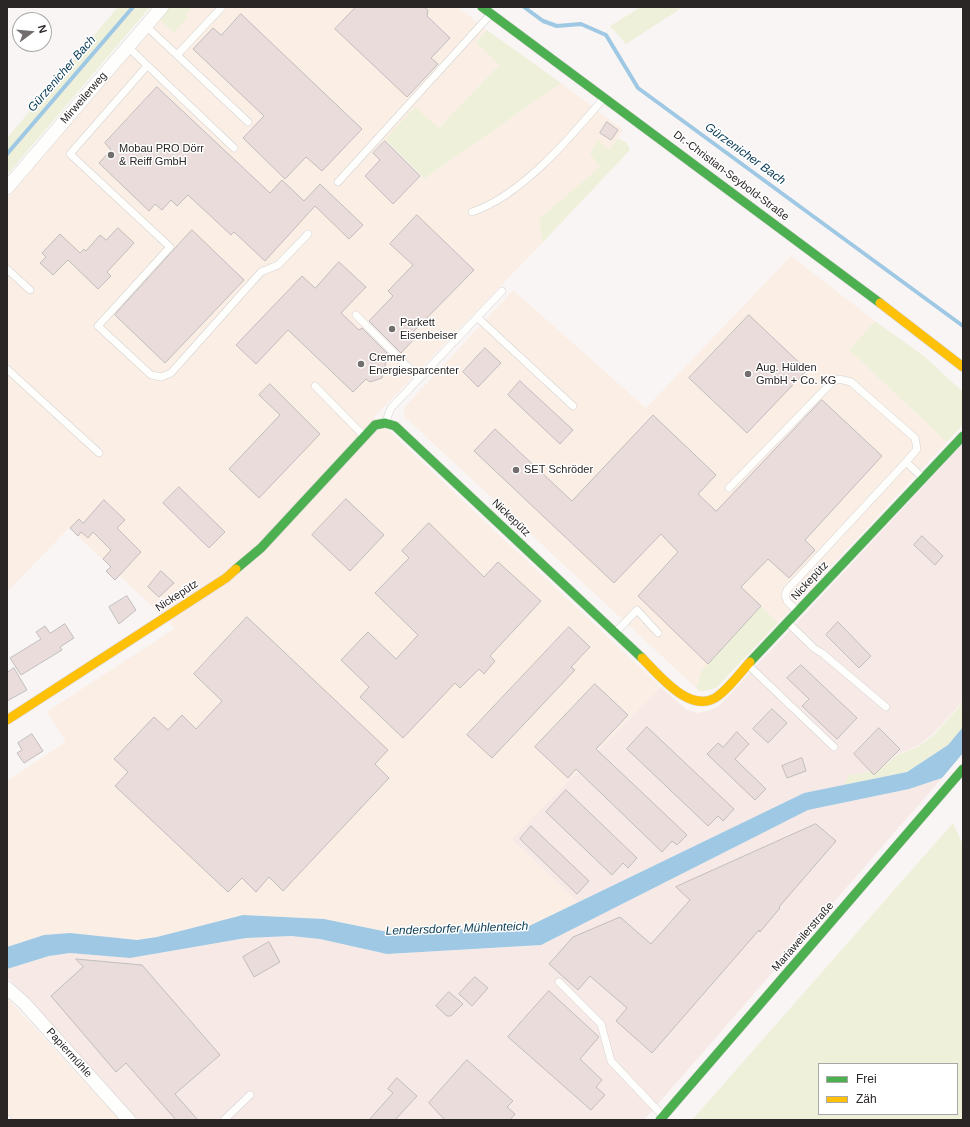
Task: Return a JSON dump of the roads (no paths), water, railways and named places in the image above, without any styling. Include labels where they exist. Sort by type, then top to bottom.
[{"type":"street","name":"Mirweilerweg","points":[[7,188],[162,7]]},
{"type":"street","name":"Dr.-Christian-Seybold-Straße","points":[[482,7],[887,307],[963,367]]},
{"type":"street","name":"Nickepütz","points":[[7,720],[226,578],[261,548],[375,425],[385,423],[395,426],[454,480],[680,694],[689,700],[701,702],[718,696],[963,436]]},
{"type":"street","name":"Mariaweilerstraße","points":[[662,1118],[963,769]]},
{"type":"street","name":"Papiermühle","points":[[7,988],[24,1003],[129,1120]]},
{"type":"lane","points":[[177,55],[222,7]]},
{"type":"lane","points":[[338,182],[491,14]]},
{"type":"lane","points":[[146,26],[248,122]]},
{"type":"lane","points":[[128,47],[234,148]]},
{"type":"lane","points":[[147,66],[70,154],[170,247],[98,326],[151,375],[162,377],[171,373],[261,272],[278,265],[308,234]]},
{"type":"lane","points":[[472,212],[488,207],[524,181],[580,126],[604,97]]},
{"type":"lane","points":[[7,269],[30,290]]},
{"type":"lane","points":[[385,423],[391,408],[502,291]]},
{"type":"lane","points":[[356,315],[419,378]]},
{"type":"lane","points":[[477,317],[573,406]]},
{"type":"lane","points":[[7,369],[99,453]]},
{"type":"lane","points":[[729,488],[832,382],[840,379],[851,382],[915,438],[917,449],[787,590],[785,595],[787,601],[798,612]]},
{"type":"lane","points":[[316,386],[365,436]]},
{"type":"lane","points":[[906,462],[923,478]]},
{"type":"lane","points":[[615,633],[637,610],[658,633]]},
{"type":"lane","points":[[788,623],[815,649],[822,653],[886,707]]},
{"type":"lane","points":[[748,665],[834,747]]},
{"type":"lane","points":[[559,982],[601,1024],[611,1062],[662,1118]]},
{"type":"lane","points":[[224,1120],[250,1095]]},
{"type":"water","points":[[963,727],[963,753],[942,778],[909,789],[808,810],[541,945],[387,954],[320,939],[291,936],[246,938],[130,958],[70,953],[49,956],[7,969],[7,947],[44,935],[70,933],[137,940],[157,937],[243,915],[324,919],[388,932],[527,927],[804,793],[907,772],[948,745]]},
{"type":"waterway","name":"Gürzenicher Bach","points":[[7,154],[133,7]]},
{"type":"waterway","name":"Gürzenicher Bach","points":[[524,7],[543,21],[557,26],[581,24],[606,35],[638,88],[963,326]]},
{"type":"place","name":"Mobau PRO Dörr & Reiff GmbH","points":[[111,155]]},
{"type":"place","name":"Parkett Eisenbeiser","points":[[392,329]]},
{"type":"place","name":"Cremer Energiesparcenter","points":[[361,364]]},
{"type":"place","name":"Aug. Hülden GmbH + Co. KG","points":[[748,374]]},
{"type":"place","name":"SET Schröder","points":[[516,470]]},
{"type":"water label","name":"Lendersdorfer Mühlenteich","points":[[457,929]]}]
